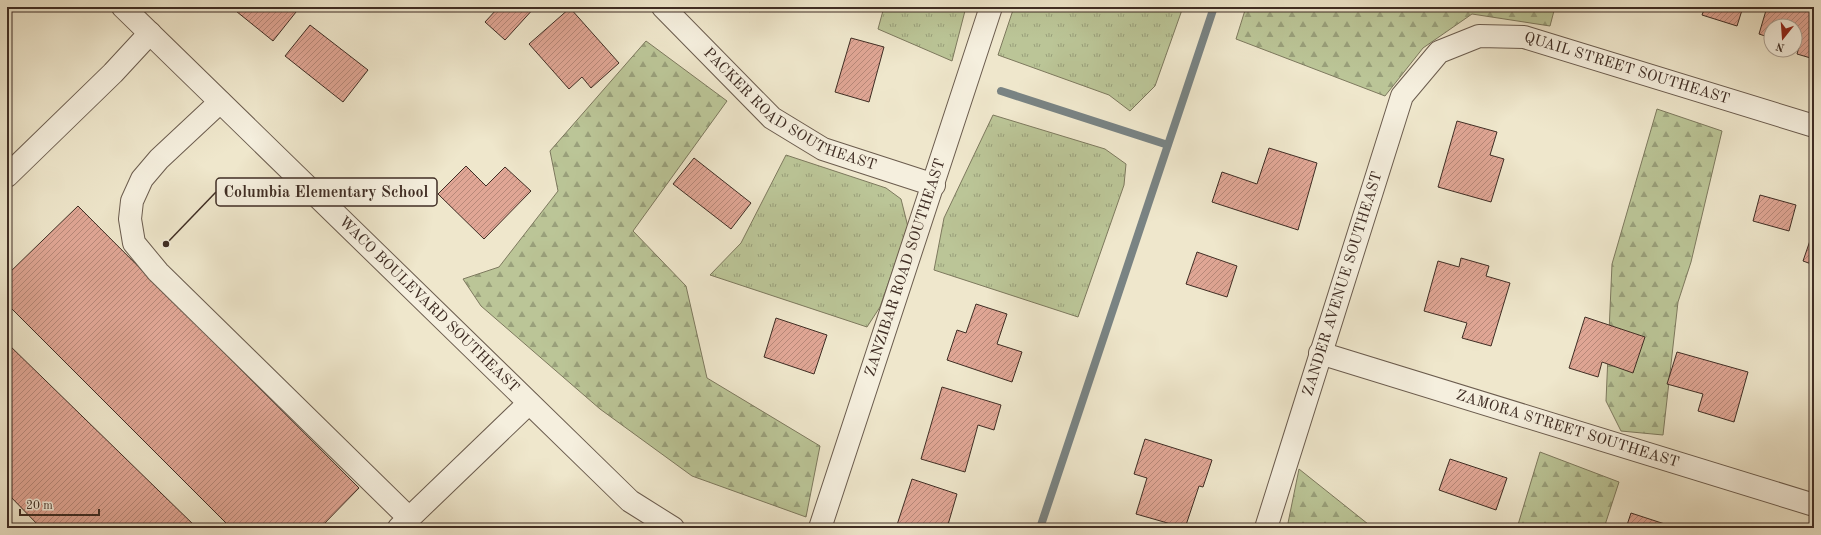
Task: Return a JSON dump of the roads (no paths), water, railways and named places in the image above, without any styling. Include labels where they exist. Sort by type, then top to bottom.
[{"type":"street","name":"WACO BOULEVARD SOUTHEAST","points":[[123,7],[630,501],[673,528]]},
{"type":"street","name":"PACKER ROAD SOUTHEAST","points":[[663,7],[772,118],[823,149],[934,185]]},
{"type":"street","name":"ZANZIBAR ROAD SOUTHEAST","points":[[820,528],[934,185],[991,7]]},
{"type":"street","points":[[7,176],[113,74],[150,34]]},
{"type":"street","name":"QUAIL STREET SOUTHEAST","points":[[1439,52],[1479,36],[1524,37],[1814,126]]},
{"type":"street","name":"ZANDER AVENUE SOUTHEAST","points":[[1266,528],[1402,96],[1439,52]]},
{"type":"street","points":[[220,102],[158,159],[142,179],[132,201],[130,219],[134,243],[158,272],[404,523],[529,402]]},
{"type":"street","name":"ZAMORA STREET SOUTHEAST","points":[[1320,353],[1814,505]]},
{"type":"waterway","points":[[1040,528],[1214,7]]},
{"type":"waterway","points":[[1001,91],[1168,145]]},
{"type":"place","name":"Columbia Elementary School","points":[[166,244]]}]
